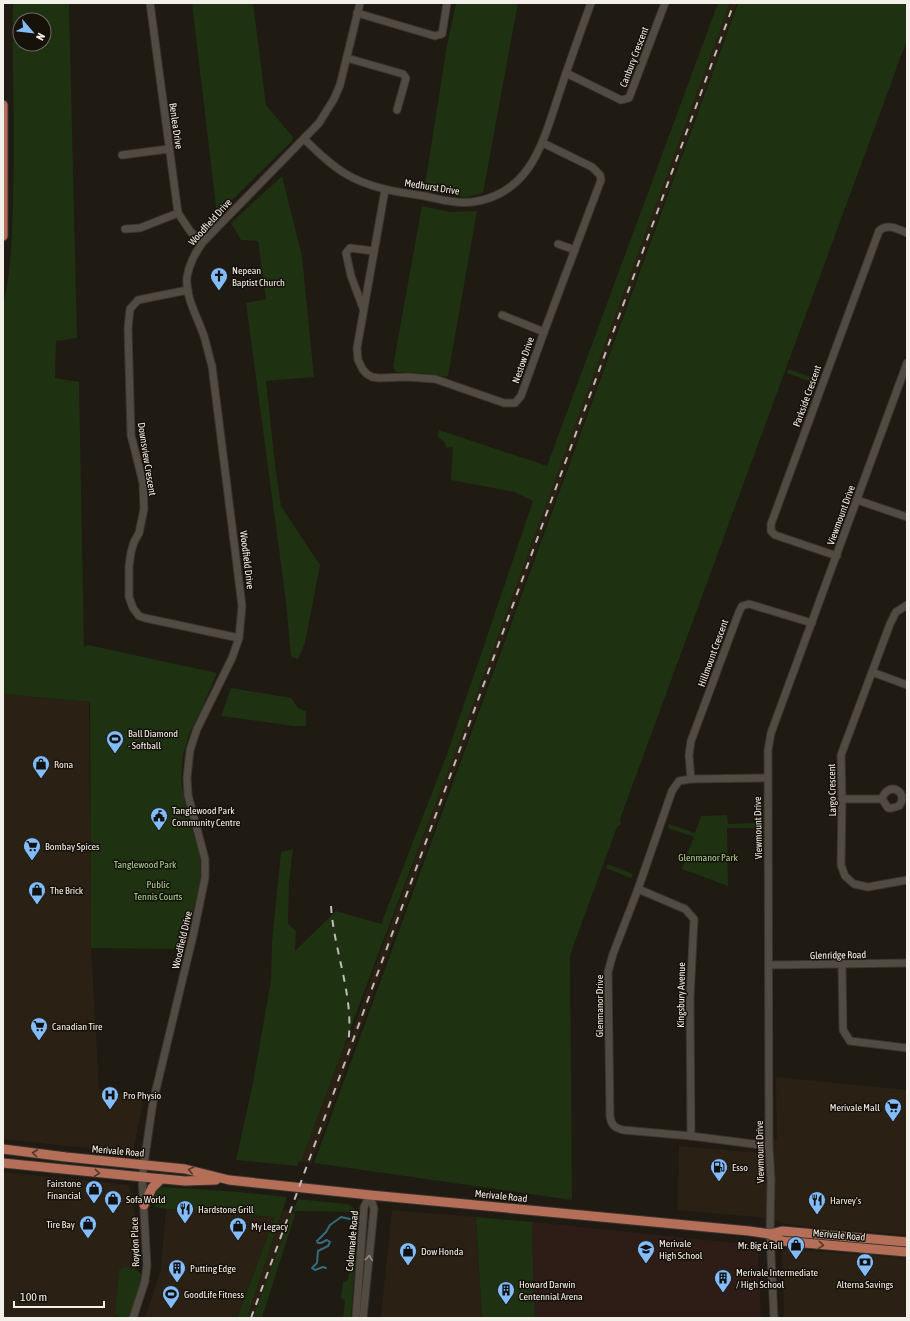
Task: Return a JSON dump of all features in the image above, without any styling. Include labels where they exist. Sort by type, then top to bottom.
[{"type":"main road","points":[[3,105],[3,236]]},
{"type":"main road","name":"Merivale Road","points":[[3,1149],[185,1169],[229,1180]]},
{"type":"main road","name":"Merivale Road","points":[[3,1163],[185,1181],[229,1180],[749,1231],[770,1234],[782,1241],[907,1252]]},
{"type":"main road","points":[[144,1205],[152,1188],[161,1179]]},
{"type":"main road","name":"Merivale Road","points":[[770,1234],[782,1231],[907,1242]]},
{"type":"street","name":"Benlea Drive","points":[[150,3],[178,213],[190,231],[202,243]]},
{"type":"street","name":"Woodfield Drive","points":[[144,1164],[153,1102],[193,936],[205,878],[205,859],[188,795],[187,778],[190,750],[197,729],[232,658],[242,624],[242,606],[212,366],[188,290],[187,278],[194,255],[202,243],[319,123],[334,99],[340,85],[360,3]]},
{"type":"street","points":[[357,13],[434,36],[442,34],[447,3]]},
{"type":"street","name":"Medhurst Drive","points":[[304,139],[345,174],[385,190],[457,202],[472,202],[496,195],[520,179],[537,157],[591,3]]},
{"type":"street","name":"Canbury Crescent","points":[[566,73],[621,100],[629,98],[665,3]]},
{"type":"street","points":[[347,58],[403,74],[406,78],[397,110]]},
{"type":"street","name":"Nestow Drive","points":[[385,190],[357,348],[358,360],[363,370],[367,374],[378,378],[407,377],[435,379],[504,403],[515,403],[521,396],[601,180],[600,175],[592,167],[543,143]]},
{"type":"street","points":[[122,155],[169,149]]},
{"type":"street","points":[[125,229],[140,228],[178,213]]},
{"type":"street","name":"Parkside Crescent","points":[[837,556],[775,535],[771,532],[771,524],[879,231],[884,227],[890,227],[907,233]]},
{"type":"street","points":[[558,244],[575,250]]},
{"type":"street","name":"Nestow Drive","points":[[363,308],[351,276],[346,253],[350,248],[374,251]]},
{"type":"street","name":"Downsview Crescent","points":[[188,290],[138,300],[130,308],[128,328],[131,435],[143,483],[144,509],[139,533],[134,542],[130,559],[129,597],[133,608],[139,616],[239,638]]},
{"type":"street","points":[[502,315],[544,332]]},
{"type":"street","name":"Viewmount Drive","points":[[774,1318],[770,1234],[771,1180],[769,1146],[770,965],[767,778],[768,750],[771,733],[907,363]]},
{"type":"street","points":[[857,500],[907,517]]},
{"type":"street","name":"Hillmount Crescent","points":[[691,779],[689,755],[691,741],[742,606],[749,604],[812,623]]},
{"type":"street","name":"Largo Crescent","points":[[907,605],[896,612],[890,624],[841,755],[842,865],[845,876],[854,884],[868,887],[907,880]]},
{"type":"street","points":[[872,672],[907,684]]},
{"type":"street","name":"Glenmanor Drive","points":[[767,778],[691,779],[679,781],[672,791],[638,889],[613,954],[608,972],[611,1123],[616,1128],[623,1130],[691,1136],[769,1146]]},
{"type":"street","points":[[842,799],[882,799]]},
{"type":"street","name":"Kingsbury Avenue","points":[[638,889],[685,909],[694,919],[690,998],[691,1136]]},
{"type":"street","name":"Glenridge Road","points":[[770,965],[907,963]]},
{"type":"street","points":[[842,965],[843,1030],[850,1041],[907,1048]]},
{"type":"street","name":"Roydon Place","points":[[133,1318],[145,1281],[148,1266],[142,1177],[144,1164]]},
{"type":"street","name":"Colonnade Road","points":[[356,1318],[364,1207],[370,1195]]},
{"type":"street","name":"Colonnade Road","points":[[363,1318],[374,1209],[370,1195]]},
{"type":"shaded area","points":[[730,3],[737,3],[311,1164],[301,1162],[344,1047],[351,1035]]},
{"type":"shaded area","points":[[3,694],[89,702],[91,948],[99,1089],[144,1097],[133,1153],[3,1139]]},
{"type":"shaded area","points":[[776,1077],[907,1090],[907,1235],[817,1228],[786,1224],[757,1217],[678,1210],[679,1146],[761,1153],[777,1138]]},
{"type":"shaded area","points":[[3,1172],[129,1185],[141,1242],[126,1318],[3,1318]]},
{"type":"shaded area","points":[[166,1209],[275,1217],[237,1318],[145,1318],[161,1270]]},
{"type":"shaded area","points":[[283,1210],[293,1212],[254,1318],[247,1318]]},
{"type":"shaded area","points":[[392,1210],[476,1217],[482,1318],[381,1318]]},
{"type":"shaded area","name":"Merivale High School","points":[[533,1222],[754,1245],[758,1249],[761,1318],[535,1318],[532,1234]]},
{"type":"shaded area","points":[[782,1249],[907,1258],[907,1318],[784,1318]]},
{"type":"green space","points":[[13,3],[69,3],[77,338],[56,341],[55,378],[79,382],[84,647],[88,645],[217,673],[190,732],[183,754],[181,780],[186,808],[200,856],[200,884],[183,949],[91,948],[90,702],[3,694],[3,304],[11,250],[14,147],[13,52],[52,52],[52,12],[13,12]]},
{"type":"green space","points":[[192,3],[253,3],[266,105],[293,137],[292,141],[217,215]]},
{"type":"green space","points":[[456,3],[518,3],[483,193],[467,197],[424,191],[447,45]]},
{"type":"green space","points":[[718,3],[730,3],[453,758],[301,1162],[299,1161],[297,1166],[236,1160],[253,1083],[271,980],[272,942],[281,852],[293,849],[289,883],[288,924],[296,931],[295,951],[336,911],[381,924],[446,757],[533,501],[514,492],[451,480],[453,447],[446,448],[445,443],[437,436],[439,430],[547,466]]},
{"type":"green space","points":[[738,3],[907,3],[907,40],[620,819],[621,824],[617,827],[570,955],[572,1200],[314,1163]]},
{"type":"green space","points":[[282,176],[302,256],[314,377],[266,381],[281,506],[320,565],[305,643],[298,659],[291,657],[286,602],[246,303],[266,299],[258,241],[241,240],[231,223]]},
{"type":"green space","points":[[422,206],[450,212],[477,211],[448,376],[446,377],[428,373],[396,372],[393,366]]},
{"type":"green space","points":[[788,369],[814,378],[812,382],[787,373]]},
{"type":"green space","points":[[231,688],[291,698],[298,708],[306,711],[306,726],[293,726],[221,716]]},
{"type":"green space","name":"Glenmanor Park","points":[[727,815],[728,824],[758,823],[758,828],[727,828],[728,886],[682,869],[694,837],[668,828],[669,824],[695,833],[701,816]]},
{"type":"green space","points":[[607,864],[633,874],[631,878],[606,868]]},
{"type":"green space","points":[[163,1187],[240,1192],[287,1197],[247,1318],[237,1318],[275,1217],[155,1207],[154,1197],[157,1189]]},
{"type":"green space","points":[[298,1199],[347,1204],[356,1211],[358,1222],[351,1318],[343,1318],[345,1301],[341,1298],[343,1282],[348,1280],[354,1240],[355,1218],[351,1212],[293,1211]]},
{"type":"green space","points":[[293,1211],[295,1214],[262,1318],[253,1318]]},
{"type":"green space","points":[[476,1217],[533,1222],[532,1234],[535,1318],[482,1318]]},
{"type":"green space","points":[[123,1267],[136,1270],[142,1276],[130,1318],[121,1318],[115,1313],[119,1270]]},
{"type":"waterway","points":[[326,1268],[323,1267],[315,1270],[312,1268],[317,1263],[318,1251],[328,1246],[330,1242],[327,1240],[318,1243],[317,1241],[326,1232],[330,1225],[341,1217],[350,1219]]},
{"type":"railway","points":[[251,1318],[734,3]]},
{"type":"railway","points":[[331,906],[349,1009],[348,1044]]},
{"type":"place","name":"Nepean Baptist Church","points":[[219,291]]},
{"type":"place","name":"Ball Diamond - Softball","points":[[115,754]]},
{"type":"place","name":"Rona","points":[[41,779]]},
{"type":"place","name":"Tanglewood Park Community Centre","points":[[159,831]]},
{"type":"place","name":"Bombay Spices","points":[[32,861]]},
{"type":"place","name":"The Brick","points":[[37,905]]},
{"type":"place","name":"Canadian Tire","points":[[39,1041]]},
{"type":"place","name":"Pro Physio","points":[[110,1110]]},
{"type":"place","name":"Merivale Mall","points":[[893,1122]]},
{"type":"place","name":"Esso","points":[[719,1182]]},
{"type":"place","name":"Fairstone Financial","points":[[94,1204]]},
{"type":"place","name":"Sofa World","points":[[113,1214]]},
{"type":"place","name":"Harvey's","points":[[817,1215]]},
{"type":"place","name":"Hardstone Grill","points":[[185,1224]]},
{"type":"place","name":"Tire Bay","points":[[88,1239]]},
{"type":"place","name":"My Legacy","points":[[238,1241]]},
{"type":"place","name":"Mr. Big & Tall","points":[[796,1260]]},
{"type":"place","name":"Merivale High School","points":[[646,1264]]},
{"type":"place","name":"Dow Honda","points":[[408,1266]]},
{"type":"place","name":"Alterna Savings","points":[[865,1277]]},
{"type":"place","name":"Putting Edge","points":[[177,1283]]},
{"type":"place","name":"Merivale Intermediate / High School","points":[[723,1293]]},
{"type":"place","name":"Howard Darwin Centennial Arena","points":[[506,1305]]},
{"type":"place","name":"GoodLife Fitness","points":[[171,1309]]},
{"type":"park label","name":"Tanglewood Park","points":[[145,864]]},
{"type":"park label","name":"Public Tennis Courts","points":[[158,890]]}]
